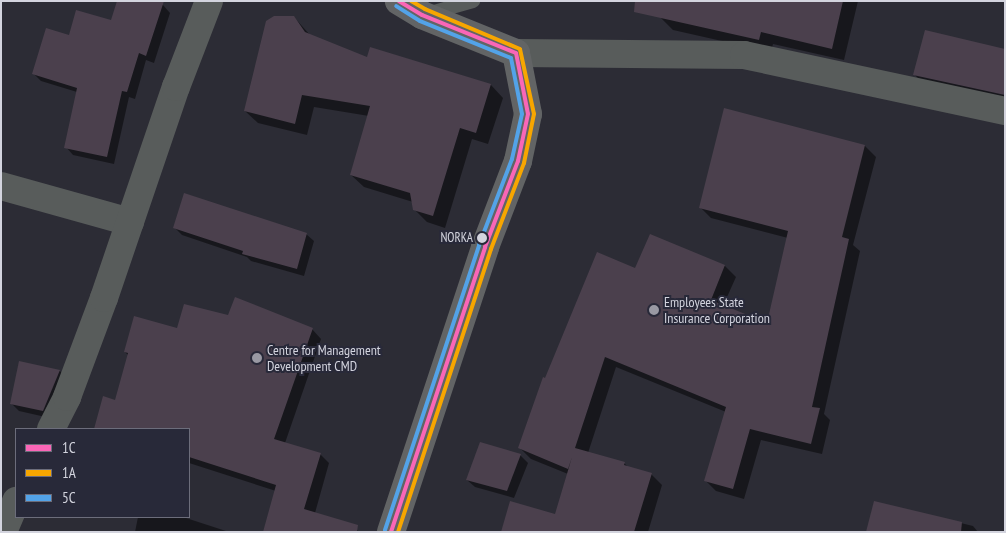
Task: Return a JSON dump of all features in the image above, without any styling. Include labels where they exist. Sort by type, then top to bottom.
[{"type":"main road","points":[[391,532],[485,247],[518,161],[528,114],[516,53],[410,8]]},
{"type":"street","points":[[52,428],[68,397],[176,87],[209,1]]},
{"type":"street","points":[[516,53],[744,55],[1005,111]]},
{"type":"street","points":[[1,186],[130,222]]},
{"type":"street","points":[[3,532],[15,503]]},
{"type":"lane","points":[[410,8],[473,1]]},
{"type":"building","points":[[117,1],[164,1],[146,56],[139,53],[127,92],[122,91],[107,157],[64,148],[77,88],[32,74],[46,28],[69,35],[76,10],[111,20]]},
{"type":"building","points":[[635,1],[843,1],[832,49],[761,32],[759,40],[634,12]]},
{"type":"building","points":[[274,16],[294,16],[305,32],[367,57],[370,47],[491,84],[476,133],[460,128],[433,216],[413,210],[410,193],[350,175],[370,106],[302,95],[295,124],[244,111],[266,21]]},
{"type":"building","points":[[925,30],[1005,49],[1005,95],[913,75]]},
{"type":"building","points":[[724,108],[865,145],[842,237],[849,239],[812,407],[820,408],[811,444],[750,429],[733,489],[704,481],[726,407],[605,357],[575,448],[625,462],[624,465],[652,473],[634,532],[501,532],[510,501],[555,514],[572,457],[568,469],[518,448],[543,377],[545,378],[597,252],[635,268],[650,234],[725,265],[711,300],[767,323],[788,231],[699,208]]},
{"type":"building","points":[[184,193],[307,233],[297,269],[242,254],[243,251],[173,228]]},
{"type":"building","points":[[235,297],[313,328],[274,439],[321,453],[304,509],[358,525],[357,532],[263,532],[276,485],[190,457],[190,428],[94,428],[103,396],[115,400],[128,353],[124,352],[134,316],[177,328],[184,304],[228,315]]},
{"type":"building","points":[[19,361],[60,370],[43,411],[10,404]]},
{"type":"building","points":[[480,442],[521,454],[507,491],[466,480]]},
{"type":"building","points":[[874,501],[962,522],[961,532],[866,532]]},
{"type":"transit line","name":"1C","points":[[391,532],[485,247],[518,161],[528,114],[516,53],[422,15],[399,1]]},
{"type":"transit line","name":"1A","points":[[398,532],[491,249],[524,163],[534,114],[520,49],[425,9],[411,1]]},
{"type":"transit line","name":"5C","points":[[385,530],[479,245],[512,159],[522,114],[511,58],[420,21],[396,6]]},
{"type":"place","name":"NORKA","points":[[482,238]]},
{"type":"place","name":"Employees State Insurance Corporation","points":[[654,310]]},
{"type":"place","name":"Centre for Management Development CMD","points":[[257,358]]}]
